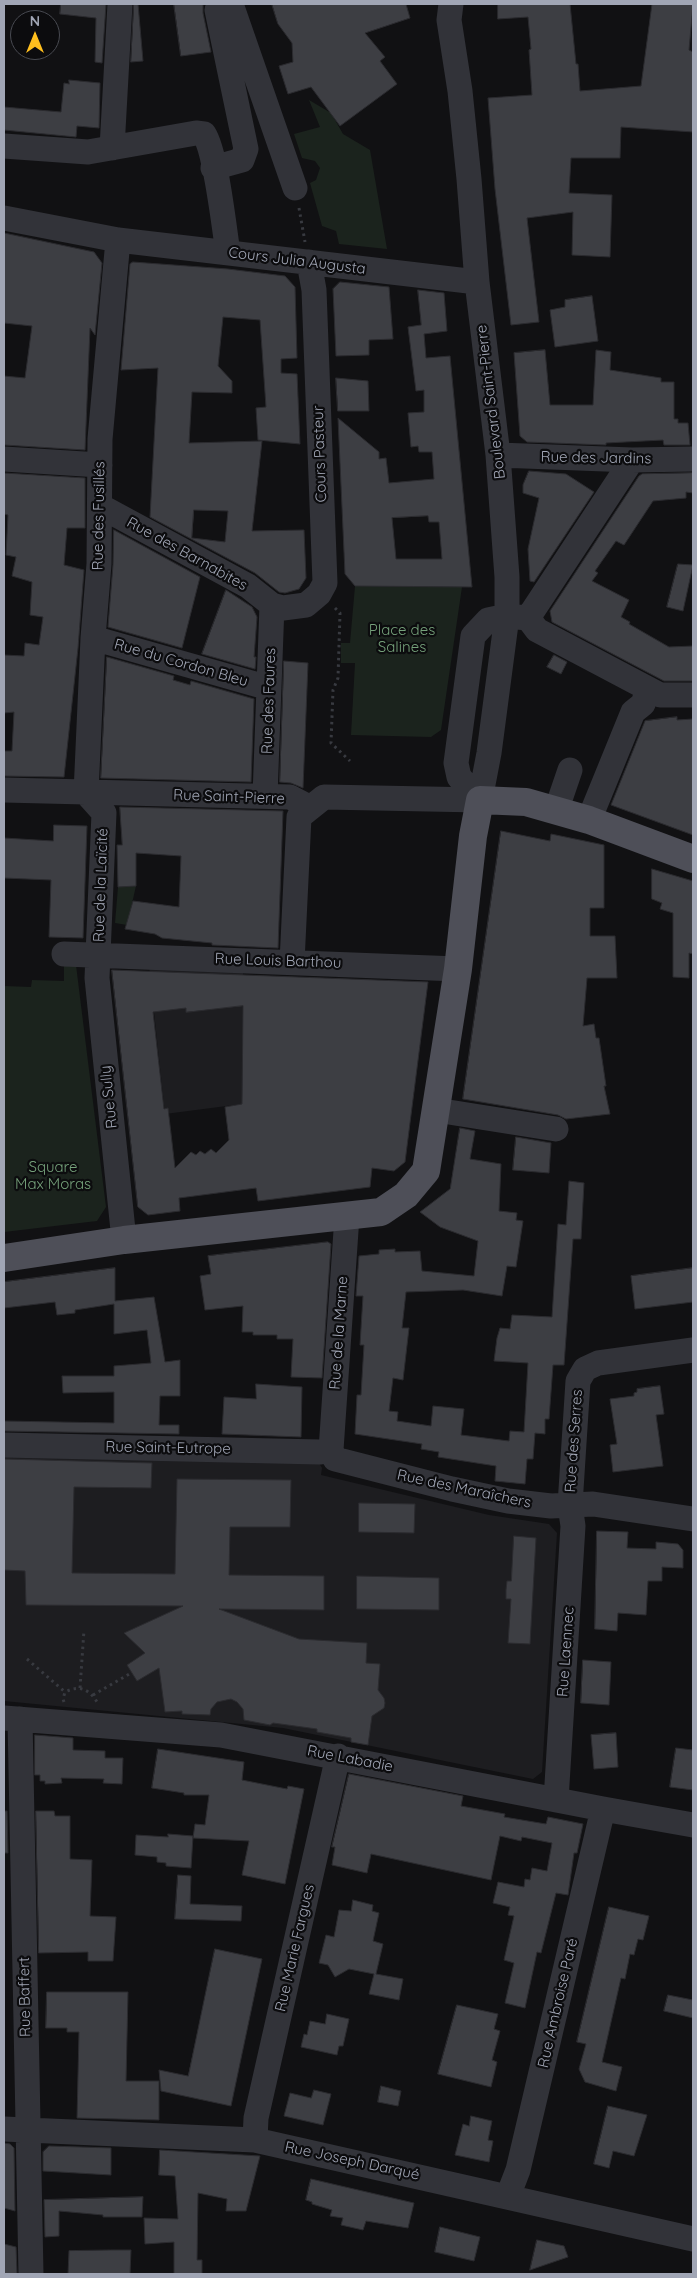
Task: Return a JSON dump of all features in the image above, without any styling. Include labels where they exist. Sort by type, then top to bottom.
[{"type":"main road","points":[[4,1258],[124,1240],[381,1212],[406,1195],[426,1171],[458,969],[472,836],[480,800],[526,802],[589,820],[693,859]]},
{"type":"street","points":[[112,148],[120,4]]},
{"type":"street","points":[[214,168],[242,160],[246,149],[217,10],[221,4]]},
{"type":"street","points":[[231,4],[295,188]]},
{"type":"street","name":"Boulevard Saint-Pierre","points":[[451,4],[449,20],[460,91],[477,282],[498,455],[507,577],[524,621],[489,753],[480,800]]},
{"type":"street","points":[[4,146],[88,152],[196,133],[204,134],[208,140],[214,168],[228,253]]},
{"type":"street","name":"Cours Julia Augusta","points":[[4,218],[118,240],[477,282]]},
{"type":"street","name":"Rue des Fusillés","points":[[86,793],[92,638],[99,564],[100,465],[118,240]]},
{"type":"street","name":"Cours Pasteur","points":[[309,262],[314,290],[325,583],[319,594]]},
{"type":"street","name":"Rue des Jardins","points":[[498,455],[632,460],[693,459]]},
{"type":"street","points":[[4,459],[100,465]]},
{"type":"street","points":[[524,621],[632,460]]},
{"type":"street","name":"Rue des Barnabites","points":[[100,506],[248,586],[272,605]]},
{"type":"street","points":[[272,605],[282,608],[306,605],[319,594]]},
{"type":"street","name":"Rue des Faures","points":[[265,796],[272,605]]},
{"type":"street","points":[[480,800],[459,777],[456,763],[472,636],[488,620],[524,621],[654,692],[693,695]]},
{"type":"street","name":"Rue du Cordon Bleu","points":[[92,638],[269,688]]},
{"type":"street","points":[[589,820],[633,712],[654,692]]},
{"type":"street","points":[[556,811],[570,770]]},
{"type":"street","name":"Rue Saint-Pierre","points":[[4,790],[290,797],[309,807]]},
{"type":"street","name":"Rue de la Laïcité","points":[[86,793],[104,813],[98,955]]},
{"type":"street","points":[[292,962],[299,817],[309,807],[324,797],[480,800]]},
{"type":"street","name":"Rue Louis Barthou","points":[[64,954],[458,969]]},
{"type":"street","name":"Rue Sully","points":[[98,955],[97,978],[124,1240]]},
{"type":"street","points":[[436,1110],[556,1129]]},
{"type":"street","name":"Rue de la Marne","points":[[332,1450],[347,1216]]},
{"type":"street","name":"Rue des Serres","points":[[570,1505],[578,1381],[585,1369],[598,1363],[693,1350]]},
{"type":"street","name":"Rue Saint-Eutrope","points":[[4,1445],[320,1452],[332,1450]]},
{"type":"street","name":"Rue des Maraîchers","points":[[332,1450],[335,1459],[452,1489],[508,1501],[551,1506],[593,1504],[693,1519]]},
{"type":"street","name":"Rue Laennec","points":[[556,1800],[574,1526],[570,1505]]},
{"type":"street","name":"Rue Labadie","points":[[12,1719],[221,1735],[693,1825]]},
{"type":"street","name":"Rue Baffert","points":[[12,1719],[16,2129],[31,2274]]},
{"type":"street","name":"Rue Marie Fargues","points":[[255,2140],[256,2118],[338,1756]]},
{"type":"street","name":"Rue Ambroise Paré","points":[[508,2196],[518,2170],[603,1809]]},
{"type":"street","name":"Rue Joseph Darqué","points":[[16,2129],[255,2140],[693,2239]]},
{"type":"path","points":[[295,188],[309,262]]},
{"type":"path","points":[[319,594],[340,613],[338,678],[333,690],[331,743],[350,760]]},
{"type":"path","points":[[80,1688],[84,1630]]},
{"type":"path","points":[[27,1658],[65,1692]]},
{"type":"path","points":[[93,1695],[132,1673]]},
{"type":"path","points":[[65,1692],[74,1688],[85,1689],[93,1695],[99,1706]]},
{"type":"path","points":[[65,1692],[63,1700],[67,1707]]},
{"type":"shaded area","points":[[149,966],[243,971],[242,1104],[165,1114]]},
{"type":"shaded area","points":[[4,1452],[316,1458],[322,1468],[321,1475],[489,1515],[549,1524],[557,1533],[542,1772],[533,1779],[283,1728],[4,1701]]},
{"type":"green space","points":[[309,100],[331,113],[343,134],[370,150],[387,249],[339,244],[336,231],[322,226],[310,183],[316,180],[320,168],[315,161],[302,158],[294,134],[320,127]]},
{"type":"green space","name":"Place des Salines","points":[[355,586],[462,587],[441,730],[431,737],[351,735],[355,663],[341,663],[341,643],[350,643]]},
{"type":"green space","points":[[136,886],[127,925],[115,923],[118,887]]},
{"type":"green space","name":"Square Max Moras","points":[[64,965],[76,965],[106,1207],[97,1221],[4,1232],[4,986],[31,987],[32,980],[64,981]]},
{"type":"building","points":[[61,4],[106,4],[102,63],[95,62],[96,18],[60,14]]},
{"type":"building","points":[[134,4],[138,4],[143,61],[131,62]]},
{"type":"building","points":[[174,4],[203,4],[211,52],[181,56]]},
{"type":"building","points":[[272,4],[406,4],[410,18],[365,33],[385,57],[380,61],[397,84],[340,126],[311,87],[288,94],[279,66],[293,62],[292,43],[278,24]]},
{"type":"building","points":[[498,4],[570,4],[580,91],[641,86],[652,4],[693,4],[689,50],[693,52],[693,132],[621,127],[620,158],[571,158],[569,193],[612,195],[610,257],[572,255],[573,212],[527,218],[539,322],[511,325],[495,189],[488,98],[532,95],[529,50],[531,49],[528,17],[498,19]]},
{"type":"building","points":[[69,80],[100,83],[99,128],[77,126],[76,137],[4,130],[4,107],[61,112],[64,83],[69,84]]},
{"type":"building","points":[[4,233],[94,252],[102,263],[95,335],[90,328],[85,450],[4,445],[4,376],[25,378],[32,326],[4,323]]},
{"type":"building","points":[[133,262],[228,269],[285,276],[295,287],[297,358],[281,359],[281,373],[297,374],[300,444],[258,440],[256,408],[266,407],[260,320],[223,317],[218,366],[232,381],[232,393],[192,392],[189,443],[262,441],[252,531],[304,530],[306,578],[299,589],[285,593],[279,592],[255,573],[150,517],[158,368],[121,370],[130,264]],"holes":[[[194,510],[228,511],[225,542],[192,538]]]},
{"type":"building","points":[[340,282],[389,287],[393,339],[369,340],[369,355],[336,356],[333,289]]},
{"type":"building","points":[[418,290],[444,293],[447,331],[424,334],[426,358],[450,356],[472,587],[355,586],[345,574],[338,418],[379,452],[379,459],[386,458],[389,483],[434,479],[432,452],[419,452],[418,446],[411,447],[408,413],[424,412],[424,390],[416,391],[408,327],[421,325]],"holes":[[[428,516],[429,522],[439,522],[442,559],[396,559],[392,518]]]},
{"type":"building","points":[[592,296],[598,341],[555,347],[550,310],[565,307],[565,300]]},
{"type":"building","points":[[545,350],[550,405],[593,405],[596,350],[611,352],[610,370],[661,378],[661,382],[674,382],[674,419],[678,419],[678,423],[688,423],[690,445],[664,445],[663,440],[606,443],[606,445],[527,442],[520,436],[514,353]]},
{"type":"building","points":[[336,378],[368,381],[369,411],[338,411]]},
{"type":"building","points":[[529,471],[566,474],[594,492],[534,582],[530,581],[528,549],[539,498],[523,493],[523,485]]},
{"type":"building","points":[[4,473],[85,478],[85,528],[67,528],[64,565],[84,570],[78,648],[64,777],[4,776],[4,751],[12,751],[14,712],[4,713],[4,655],[24,656],[25,643],[39,645],[43,617],[30,615],[32,582],[12,576],[16,557],[6,555],[8,515],[4,514]]},
{"type":"building","points":[[693,473],[693,493],[686,492],[686,498],[653,501],[624,545],[616,541],[595,571],[598,573],[592,581],[629,600],[621,617],[630,622],[629,624],[669,647],[693,646],[693,681],[664,681],[552,622],[550,611],[639,476],[642,474]]},
{"type":"building","points":[[114,530],[200,577],[182,648],[108,627]]},
{"type":"building","points":[[678,564],[693,565],[683,611],[667,607]]},
{"type":"building","points":[[226,590],[252,607],[257,617],[255,669],[202,654]]},
{"type":"building","points":[[554,655],[567,662],[561,674],[547,667]]},
{"type":"building","points":[[107,657],[174,676],[173,680],[190,685],[191,681],[254,699],[251,782],[101,778]]},
{"type":"building","points":[[284,661],[308,663],[303,788],[291,783],[280,782]]},
{"type":"building","points":[[677,717],[677,720],[693,719],[693,835],[611,805],[645,721]]},
{"type":"building","points":[[120,807],[283,811],[278,948],[212,945],[212,943],[162,938],[155,934],[125,929],[133,901],[179,907],[181,856],[136,853],[136,886],[118,887],[117,845],[122,845]]},
{"type":"building","points":[[54,825],[87,826],[83,938],[49,937],[51,880],[4,878],[4,838],[53,841]]},
{"type":"building","points":[[501,831],[550,841],[551,834],[604,845],[604,908],[590,908],[590,936],[615,936],[617,978],[587,978],[583,1026],[594,1024],[596,1038],[599,1038],[606,1086],[604,1086],[610,1114],[566,1119],[558,1115],[463,1099]]},
{"type":"building","points":[[652,869],[693,881],[693,954],[689,953],[689,978],[673,977],[673,913],[660,909],[662,903],[652,899]]},
{"type":"building","points":[[112,970],[428,982],[405,1162],[394,1171],[372,1168],[370,1187],[258,1201],[256,1188],[179,1198],[180,1211],[148,1215],[138,1207]],"holes":[[[243,1006],[242,1104],[225,1107],[229,1140],[216,1153],[211,1149],[205,1154],[200,1151],[196,1155],[191,1152],[175,1168],[168,1108],[164,1109],[153,1012],[186,1008],[186,1012]]]},
{"type":"building","points":[[460,1128],[475,1131],[470,1159],[501,1164],[499,1211],[517,1213],[516,1220],[523,1221],[516,1267],[507,1266],[502,1296],[463,1290],[406,1292],[402,1328],[409,1328],[403,1380],[393,1378],[389,1411],[398,1412],[397,1421],[431,1426],[433,1406],[464,1409],[461,1435],[509,1441],[510,1431],[524,1432],[528,1363],[494,1361],[497,1338],[500,1328],[510,1329],[512,1315],[552,1317],[558,1224],[566,1225],[569,1181],[584,1183],[581,1239],[573,1239],[564,1365],[553,1365],[549,1419],[545,1419],[545,1434],[535,1433],[533,1459],[527,1459],[525,1484],[495,1481],[496,1466],[438,1457],[439,1452],[421,1449],[422,1444],[355,1434],[357,1395],[361,1395],[364,1345],[360,1345],[363,1296],[356,1296],[359,1256],[379,1254],[379,1250],[395,1249],[395,1252],[420,1251],[422,1271],[474,1276],[478,1241],[440,1227],[420,1212],[450,1189]]},
{"type":"building","points":[[516,1137],[551,1143],[549,1173],[513,1170]]},
{"type":"building","points":[[328,1242],[331,1244],[322,1378],[291,1377],[293,1339],[277,1339],[277,1335],[253,1335],[253,1332],[242,1332],[243,1306],[205,1310],[200,1276],[211,1274],[208,1256]]},
{"type":"building","points":[[115,1268],[115,1301],[154,1297],[165,1362],[180,1360],[180,1396],[160,1396],[159,1425],[179,1425],[179,1434],[4,1431],[4,1421],[114,1423],[114,1392],[63,1393],[62,1376],[114,1376],[114,1366],[151,1363],[147,1330],[114,1334],[114,1304],[57,1315],[55,1302],[4,1308],[4,1282]]},
{"type":"building","points":[[693,1268],[693,1302],[635,1309],[631,1276]]},
{"type":"building","points":[[256,1384],[302,1387],[301,1437],[222,1434],[224,1397],[256,1399]]},
{"type":"building","points":[[660,1386],[664,1414],[656,1415],[663,1466],[613,1472],[610,1445],[617,1444],[610,1399],[634,1396],[637,1389]]},
{"type":"building","points":[[4,1459],[152,1463],[151,1488],[74,1487],[72,1573],[175,1574],[177,1479],[291,1480],[290,1527],[230,1527],[229,1575],[324,1576],[324,1610],[219,1609],[299,1639],[367,1643],[366,1663],[380,1664],[378,1690],[385,1703],[384,1708],[372,1716],[368,1745],[351,1742],[351,1738],[317,1732],[317,1729],[273,1723],[270,1725],[244,1720],[243,1709],[237,1702],[231,1699],[217,1702],[211,1709],[210,1715],[182,1714],[182,1711],[165,1712],[159,1668],[137,1681],[127,1665],[145,1653],[124,1633],[183,1606],[26,1605],[25,1571],[4,1570]]},
{"type":"building","points":[[359,1503],[415,1504],[414,1533],[359,1532]]},
{"type":"building","points":[[597,1531],[628,1532],[627,1548],[656,1549],[656,1542],[678,1544],[683,1550],[683,1568],[662,1567],[662,1581],[648,1581],[646,1615],[618,1613],[617,1631],[595,1629]]},
{"type":"building","points":[[514,1536],[536,1538],[530,1644],[508,1643],[511,1599],[506,1599],[506,1590],[507,1581],[511,1581]]},
{"type":"building","points":[[357,1576],[439,1578],[439,1610],[357,1609]]},
{"type":"building","points":[[583,1660],[611,1662],[609,1705],[581,1703]]},
{"type":"building","points":[[616,1733],[618,1767],[594,1769],[591,1735]]},
{"type":"building","points":[[35,1735],[73,1738],[73,1750],[105,1751],[105,1758],[123,1758],[122,1784],[103,1783],[104,1779],[61,1778],[62,1783],[45,1784],[45,1781],[40,1781],[40,1775],[35,1775]]},
{"type":"building","points":[[676,1748],[693,1750],[693,1790],[670,1787]]},
{"type":"building","points":[[158,1749],[244,1762],[242,1780],[287,1789],[288,1786],[304,1789],[285,1884],[242,1875],[249,1841],[193,1838],[195,1824],[205,1825],[209,1795],[184,1795],[184,1793],[152,1788]]},
{"type":"building","points":[[349,1774],[463,1796],[461,1806],[505,1814],[504,1817],[546,1824],[548,1817],[583,1824],[577,1853],[574,1853],[568,1895],[556,1893],[541,1953],[537,1952],[525,2008],[505,2003],[514,1963],[504,1960],[514,1916],[508,1915],[510,1907],[493,1903],[498,1882],[524,1887],[525,1879],[530,1880],[532,1868],[547,1871],[552,1843],[522,1837],[521,1841],[500,1836],[491,1880],[371,1854],[367,1873],[332,1865],[335,1847],[332,1847]]},
{"type":"building","points":[[4,1811],[7,1811],[8,1853],[4,1853]]},
{"type":"building","points":[[36,1811],[54,1811],[55,1816],[70,1816],[70,1859],[92,1860],[90,1916],[116,1917],[113,1961],[88,1961],[88,1952],[39,1953]]},
{"type":"building","points":[[168,1834],[193,1836],[191,1868],[166,1866],[166,1863],[157,1862],[157,1857],[135,1855],[136,1835],[168,1837]]},
{"type":"building","points":[[178,1875],[191,1876],[190,1904],[242,1906],[241,1921],[175,1919]]},
{"type":"building","points":[[353,1900],[373,1905],[372,1911],[379,1913],[373,1941],[383,1944],[376,1974],[403,1979],[399,2000],[369,1994],[374,1974],[349,1969],[335,1977],[328,1965],[319,1963],[326,1935],[334,1937],[339,1910],[351,1911]]},
{"type":"building","points":[[609,1907],[649,1916],[643,1940],[638,1939],[634,1955],[630,1954],[625,1979],[621,1978],[602,2062],[622,2067],[616,2091],[585,2082],[579,2069],[586,2044],[577,2042]]},
{"type":"building","points":[[215,1949],[262,1959],[231,2106],[161,2091],[159,2070],[188,2076]]},
{"type":"building","points":[[47,1992],[128,1992],[126,2081],[159,2081],[159,2120],[77,2118],[79,2032],[67,2032],[67,2028],[46,2028]]},
{"type":"building","points":[[668,1995],[693,2000],[693,2018],[664,2011]]},
{"type":"building","points":[[457,2005],[498,2014],[494,2029],[500,2031],[492,2060],[497,2062],[491,2087],[438,2074]]},
{"type":"building","points":[[327,2014],[349,2019],[343,2046],[339,2046],[337,2055],[301,2047],[304,2034],[307,2035],[310,2021],[325,2024]]},
{"type":"building","points":[[381,2086],[401,2091],[398,2106],[378,2102]]},
{"type":"building","points":[[314,2090],[331,2094],[323,2125],[284,2116],[290,2093],[311,2098]]},
{"type":"building","points":[[608,2106],[647,2115],[634,2156],[613,2151],[609,2168],[594,2164]]},
{"type":"building","points":[[471,2116],[492,2121],[488,2140],[493,2141],[489,2162],[455,2155],[463,2124],[469,2126]]},
{"type":"building","points":[[4,2143],[10,2144],[14,2148],[15,2211],[4,2208]]},
{"type":"building","points":[[49,2146],[111,2148],[111,2175],[43,2171],[43,2152]]},
{"type":"building","points":[[160,2150],[260,2156],[246,2211],[226,2211],[227,2199],[198,2193],[197,2260],[202,2260],[202,2274],[174,2274],[174,2242],[145,2244],[144,2218],[178,2219],[175,2176],[159,2175]]},
{"type":"building","points":[[311,2179],[414,2203],[408,2228],[366,2221],[363,2230],[341,2225],[343,2218],[330,2216],[332,2210],[312,2204],[312,2202],[306,2200]]},
{"type":"building","points":[[143,2197],[142,2217],[103,2217],[103,2215],[59,2211],[59,2236],[45,2237],[44,2200]]},
{"type":"building","points":[[440,2227],[480,2237],[474,2261],[435,2252]]},
{"type":"building","points":[[537,2240],[564,2246],[568,2257],[530,2270]]},
{"type":"building","points":[[4,2244],[16,2247],[17,2274],[4,2274]]},
{"type":"building","points":[[131,2250],[130,2274],[68,2274],[69,2251]]}]
